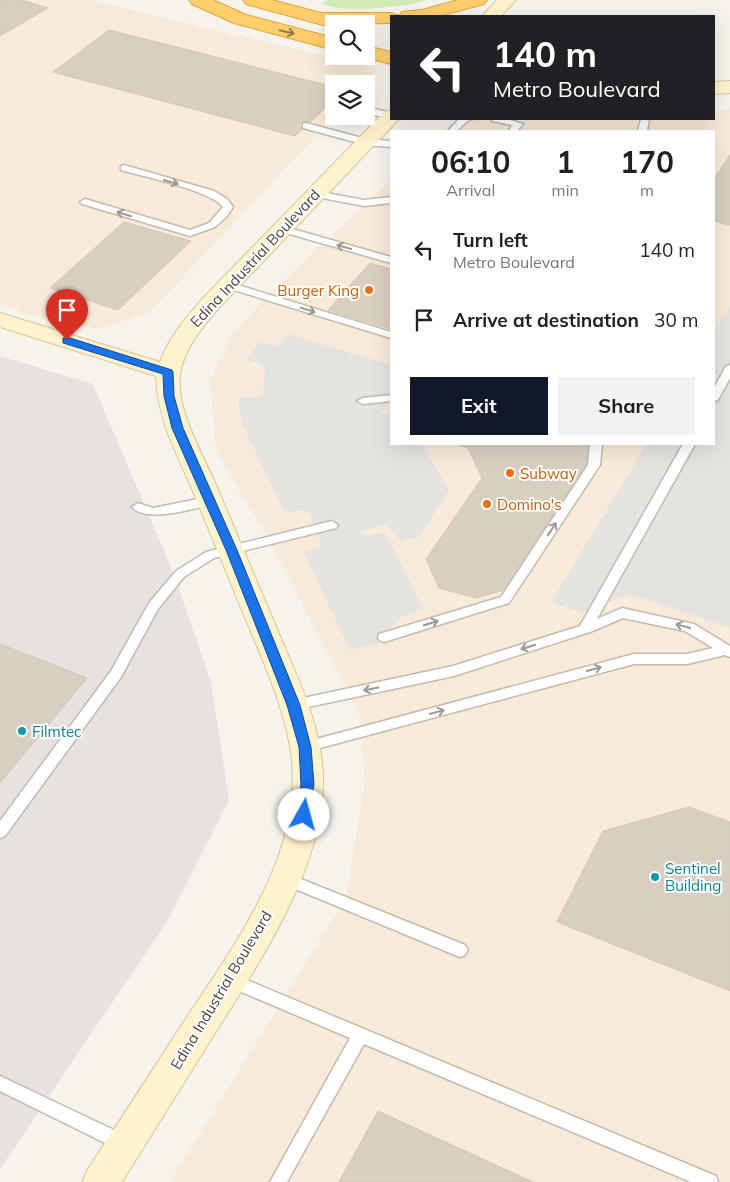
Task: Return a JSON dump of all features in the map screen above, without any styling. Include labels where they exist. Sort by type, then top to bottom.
[{"type":"highway","points":[[198,0],[240,19],[325,42]]},
{"type":"highway","points":[[252,0],[325,20]]},
{"type":"highway","points":[[423,15],[478,0]]},
{"type":"highway","points":[[316,18],[390,18]]},
{"type":"highway","points":[[375,32],[390,36]]},
{"type":"highway","points":[[375,54],[390,58]]},
{"type":"street","points":[[492,15],[507,0]]},
{"type":"street","points":[[715,88],[730,87]]},
{"type":"street","name":"Edina Industrial Boulevard","points":[[107,1180],[125,1144],[230,980],[286,879],[302,830],[308,784],[305,747],[294,705],[232,550],[208,501],[178,428],[169,396],[168,372],[175,352],[189,329],[228,285],[390,117]]},
{"type":"street","points":[[0,320],[168,372]]},
{"type":"lane","points":[[375,112],[390,116]]},
{"type":"lane","points":[[453,130],[463,120]]},
{"type":"lane","points":[[500,120],[518,124],[514,130]]},
{"type":"lane","points":[[306,126],[366,142],[390,144]]},
{"type":"lane","points":[[85,202],[190,233],[212,225],[224,214],[228,207],[224,201],[211,193],[124,168]]},
{"type":"lane","points":[[315,194],[364,203],[390,199]]},
{"type":"lane","points":[[282,229],[390,260]]},
{"type":"lane","points":[[228,285],[390,335]]},
{"type":"lane","points":[[715,396],[730,368]]},
{"type":"lane","points":[[363,401],[390,398]]},
{"type":"lane","points":[[384,637],[505,600],[594,465],[596,445]]},
{"type":"lane","points":[[585,628],[688,445]]},
{"type":"lane","points":[[138,507],[152,512],[208,501]]},
{"type":"lane","points":[[0,832],[116,674],[153,606],[180,574],[210,555],[332,526]]},
{"type":"lane","points":[[294,705],[454,671],[585,628],[622,613],[689,627],[727,651]]},
{"type":"lane","points":[[305,747],[634,658],[687,659],[727,651]]},
{"type":"lane","points":[[286,879],[460,950]]},
{"type":"lane","points":[[230,980],[710,1182]]},
{"type":"lane","points":[[278,1182],[360,1035]]},
{"type":"lane","points":[[0,1083],[125,1144]]},
{"type":"shaded area","points":[[0,0],[89,0],[325,56],[325,65],[362,65],[379,69],[373,75],[325,75],[325,125],[327,125],[149,313],[98,329],[42,319],[0,305]]},
{"type":"shaded area","points":[[730,109],[730,1182],[170,1182],[346,898],[365,781],[360,716],[273,548],[216,450],[210,380],[231,336],[268,295],[390,181],[390,445],[715,445],[715,130],[445,130],[451,124],[461,120],[715,120],[715,111]]},
{"type":"shaded area","points":[[730,307],[730,628],[630,594],[582,613],[551,602],[646,445],[715,445],[715,332]]},
{"type":"shaded area","points":[[288,334],[390,365],[390,404],[381,412],[385,415],[390,413],[390,445],[423,445],[449,490],[419,537],[401,541],[387,524],[363,531],[360,534],[365,536],[385,532],[423,609],[400,617],[378,643],[350,650],[304,552],[321,547],[309,513],[302,510],[285,513],[243,426],[238,405],[239,397],[258,397],[263,393],[265,369],[262,364],[247,360],[259,342],[278,346]]},
{"type":"shaded area","points":[[0,356],[93,384],[173,572],[211,682],[229,800],[168,920],[0,1169]]},
{"type":"green space","points":[[329,0],[427,0],[390,7],[358,9],[322,3]]},
{"type":"building","points":[[0,0],[22,0],[48,8],[0,36]]},
{"type":"building","points":[[109,30],[325,85],[325,108],[295,136],[53,72]]},
{"type":"building","points":[[730,155],[730,225],[715,221],[715,178]]},
{"type":"building","points":[[124,222],[191,241],[118,310],[50,288]]},
{"type":"building","name":"Burger King","points":[[370,263],[390,269],[390,329],[328,310]]},
{"type":"building","points":[[458,445],[592,445],[595,451],[507,589],[476,598],[439,588],[426,559],[482,478],[468,448]]},
{"type":"building","name":"Filmtec","points":[[0,644],[87,678],[0,783]]},
{"type":"building","name":"Sentinel Building","points":[[689,807],[730,822],[730,991],[557,922],[603,831]]},
{"type":"building","points":[[378,1111],[533,1182],[339,1182]]},
{"type":"place","name":"Burger King","points":[[369,290]]},
{"type":"place","name":"Subway","points":[[510,473]]},
{"type":"place","name":"Domino's","points":[[487,504]]},
{"type":"place","name":"Filmtec","points":[[22,731]]},
{"type":"place","name":"Sentinel Building","points":[[655,877]]},
{"type":"route","points":[[67,340],[168,372],[169,396],[178,428],[208,501],[232,550],[294,705],[305,747],[308,784],[304,815]]}]
